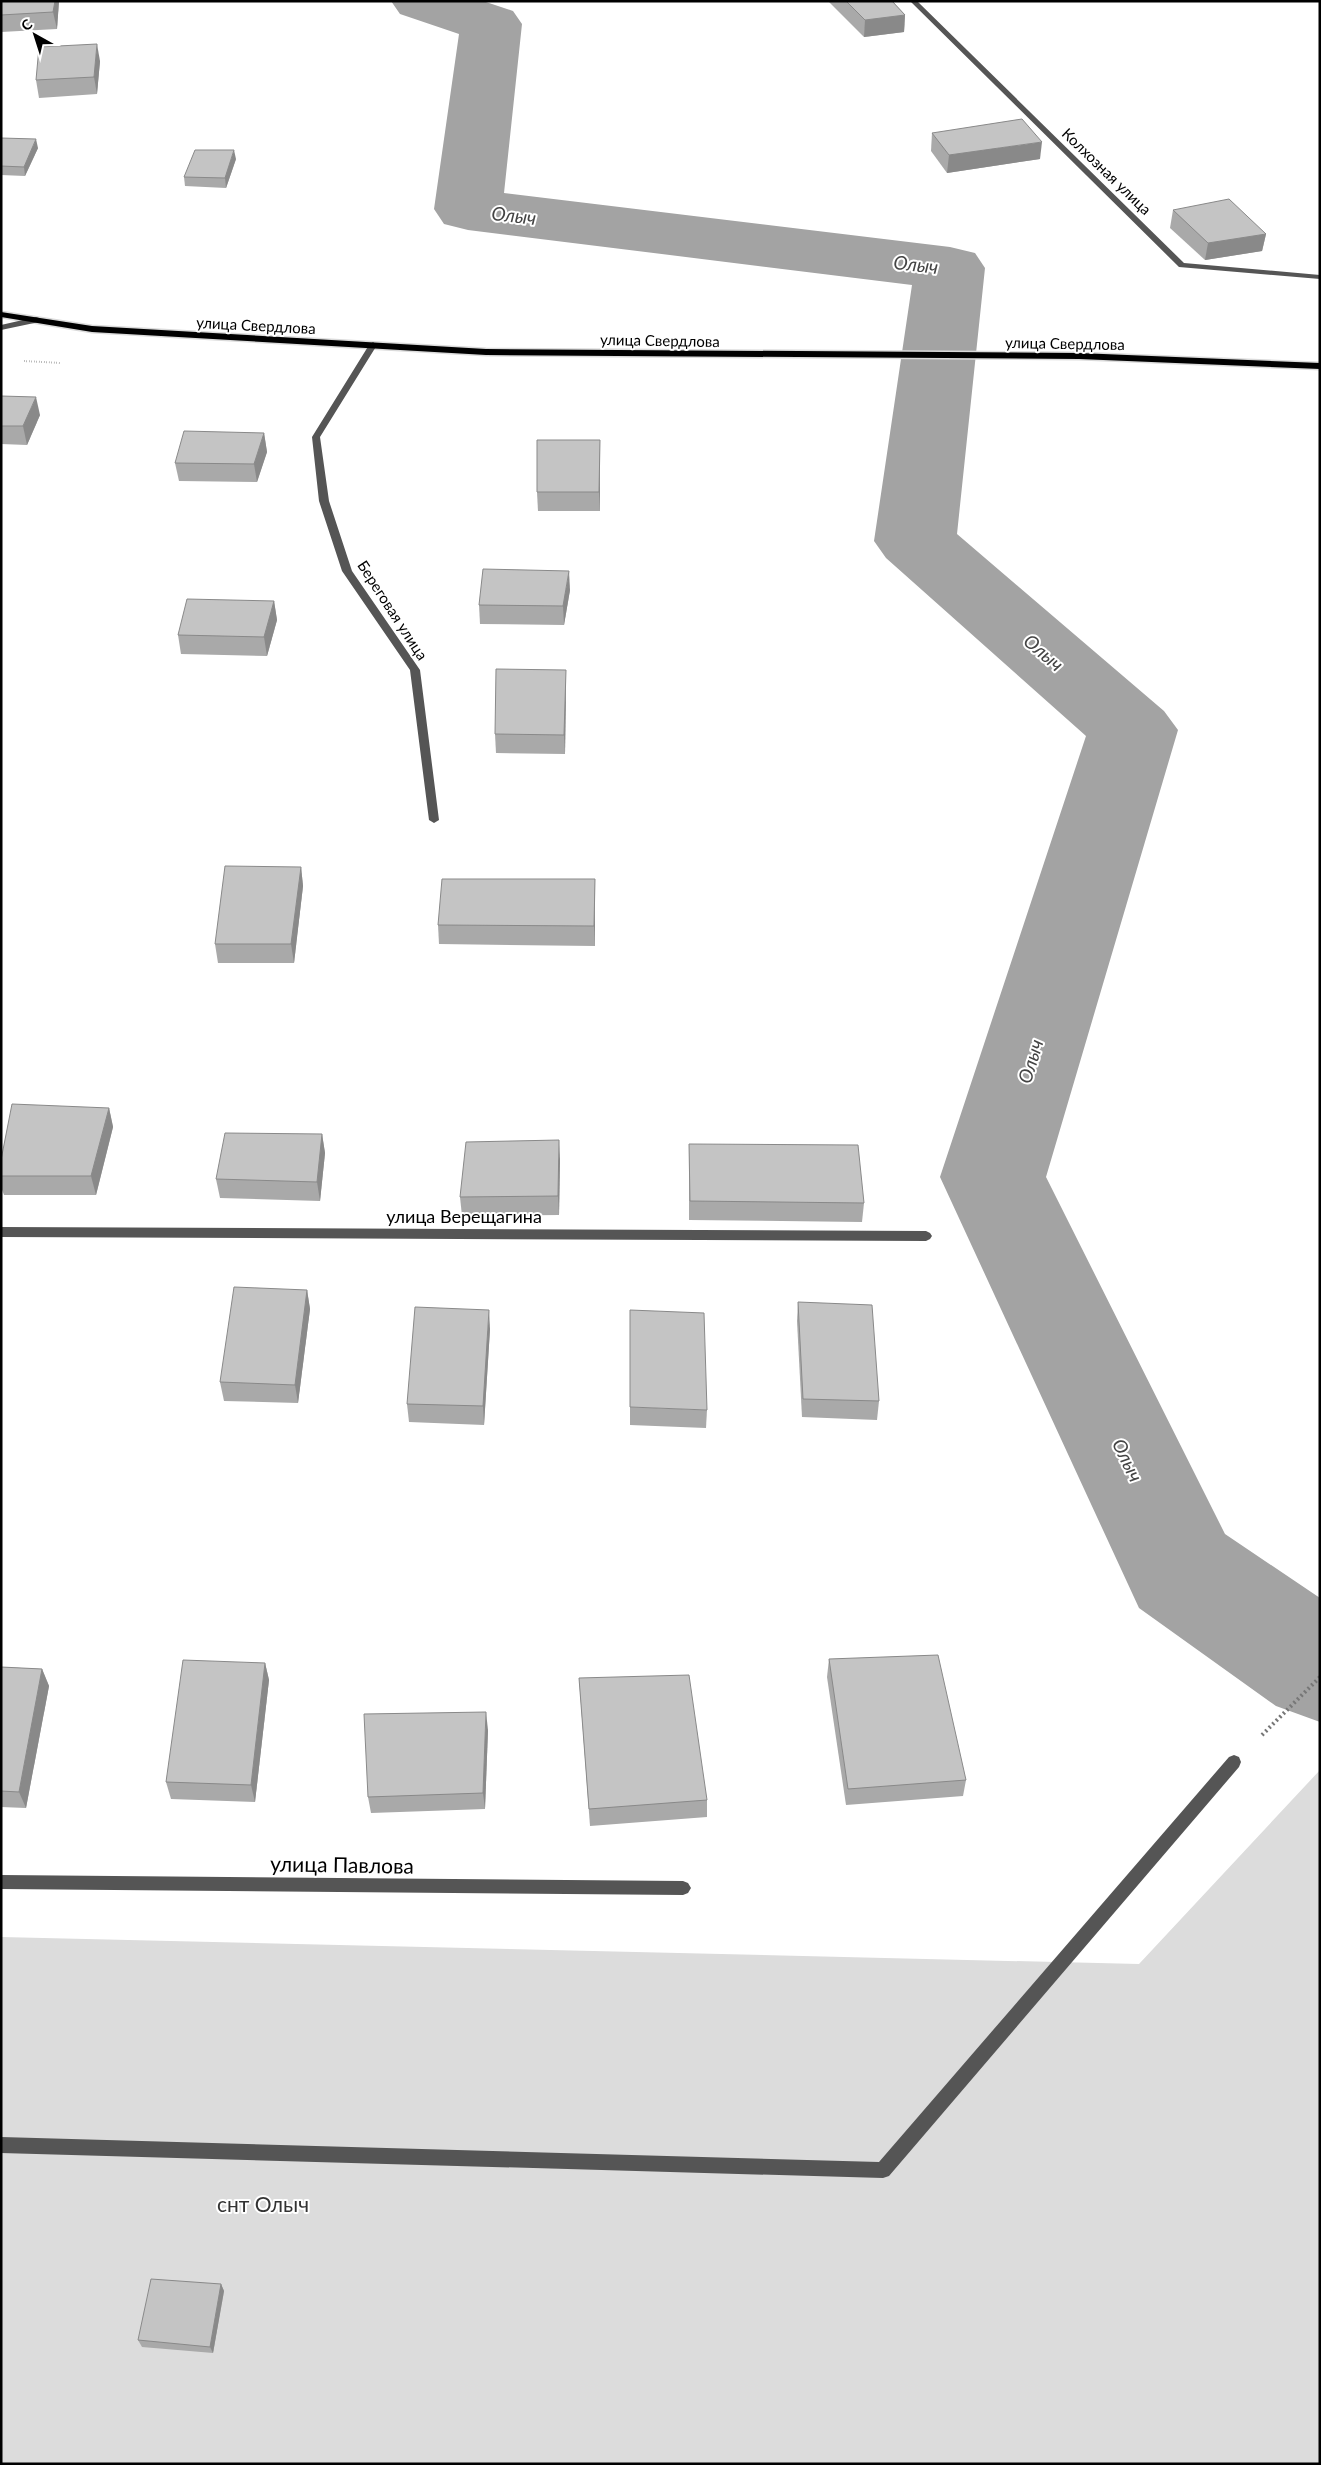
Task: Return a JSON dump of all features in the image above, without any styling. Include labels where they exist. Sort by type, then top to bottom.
[{"type":"main road","name":"улица Свердлова","points":[[1,314],[92,329],[486,352],[1079,356],[1320,366]]},
{"type":"street","name":"Колхозная улица","points":[[913,1],[1182,265],[1320,277]]},
{"type":"street","points":[[1,328],[36,320]]},
{"type":"street","name":"Береговая улица","points":[[373,345],[316,437],[324,501],[347,570],[415,670],[434,820]]},
{"type":"street","name":"улица Верещагина","points":[[1,1232],[926,1236]]},
{"type":"street","points":[[1,2145],[883,2170],[1234,1762]]},
{"type":"street","name":"улица Павлова","points":[[1,1882],[683,1888]]},
{"type":"path","points":[[1234,1762],[1320,1677]]},
{"type":"green space","name":"снт Олыч","points":[[1320,1770],[1320,2464],[1,2464],[1,1937],[1139,1964]]},
{"type":"building","points":[[1,1],[55,1],[53,12],[1,15]]},
{"type":"building","points":[[846,1],[892,1],[905,15],[865,20]]},
{"type":"building","points":[[97,44],[94,77],[36,80],[39,47]]},
{"type":"building","points":[[1022,119],[1042,142],[949,155],[932,133]]},
{"type":"building","points":[[1,138],[36,139],[24,167],[1,166]]},
{"type":"building","points":[[195,150],[234,150],[225,178],[184,177]]},
{"type":"building","points":[[1229,199],[1266,234],[1208,243],[1173,210]]},
{"type":"building","points":[[1,396],[36,397],[23,426],[1,426]]},
{"type":"building","points":[[184,431],[264,433],[254,464],[175,463]]},
{"type":"building","points":[[537,440],[600,440],[599,492],[537,492]]},
{"type":"building","points":[[483,569],[569,571],[563,606],[479,605]]},
{"type":"building","points":[[187,599],[274,601],[264,637],[178,635]]},
{"type":"building","points":[[496,669],[566,670],[564,735],[495,734]]},
{"type":"building","points":[[225,866],[301,867],[291,944],[215,944]]},
{"type":"building","points":[[442,879],[595,879],[594,926],[438,925]]},
{"type":"building","points":[[12,1104],[109,1108],[91,1176],[1,1176],[1,1160]]},
{"type":"building","points":[[225,1133],[322,1134],[317,1182],[216,1179]]},
{"type":"building","points":[[559,1140],[558,1196],[460,1197],[466,1142]]},
{"type":"building","points":[[689,1144],[858,1145],[864,1203],[690,1201]]},
{"type":"building","points":[[234,1287],[307,1290],[295,1385],[220,1382]]},
{"type":"building","points":[[798,1302],[872,1305],[879,1401],[803,1399]]},
{"type":"building","points":[[415,1307],[489,1310],[483,1406],[407,1404]]},
{"type":"building","points":[[630,1310],[704,1313],[707,1410],[630,1407]]},
{"type":"building","points":[[938,1655],[966,1780],[848,1789],[829,1659]]},
{"type":"building","points":[[183,1660],[265,1663],[251,1785],[166,1782]]},
{"type":"building","points":[[1,1667],[42,1669],[19,1792],[1,1791]]},
{"type":"building","points":[[689,1675],[707,1800],[589,1809],[579,1678]]},
{"type":"building","points":[[486,1712],[483,1793],[368,1797],[364,1714]]},
{"type":"building","points":[[151,2279],[221,2284],[210,2347],[138,2340]]},
{"type":"waterway","name":"Олыч","points":[[421,1],[491,24],[468,209],[950,268],[915,541],[1133,730],[993,1177],[1182,1571],[1320,1667]]}]
